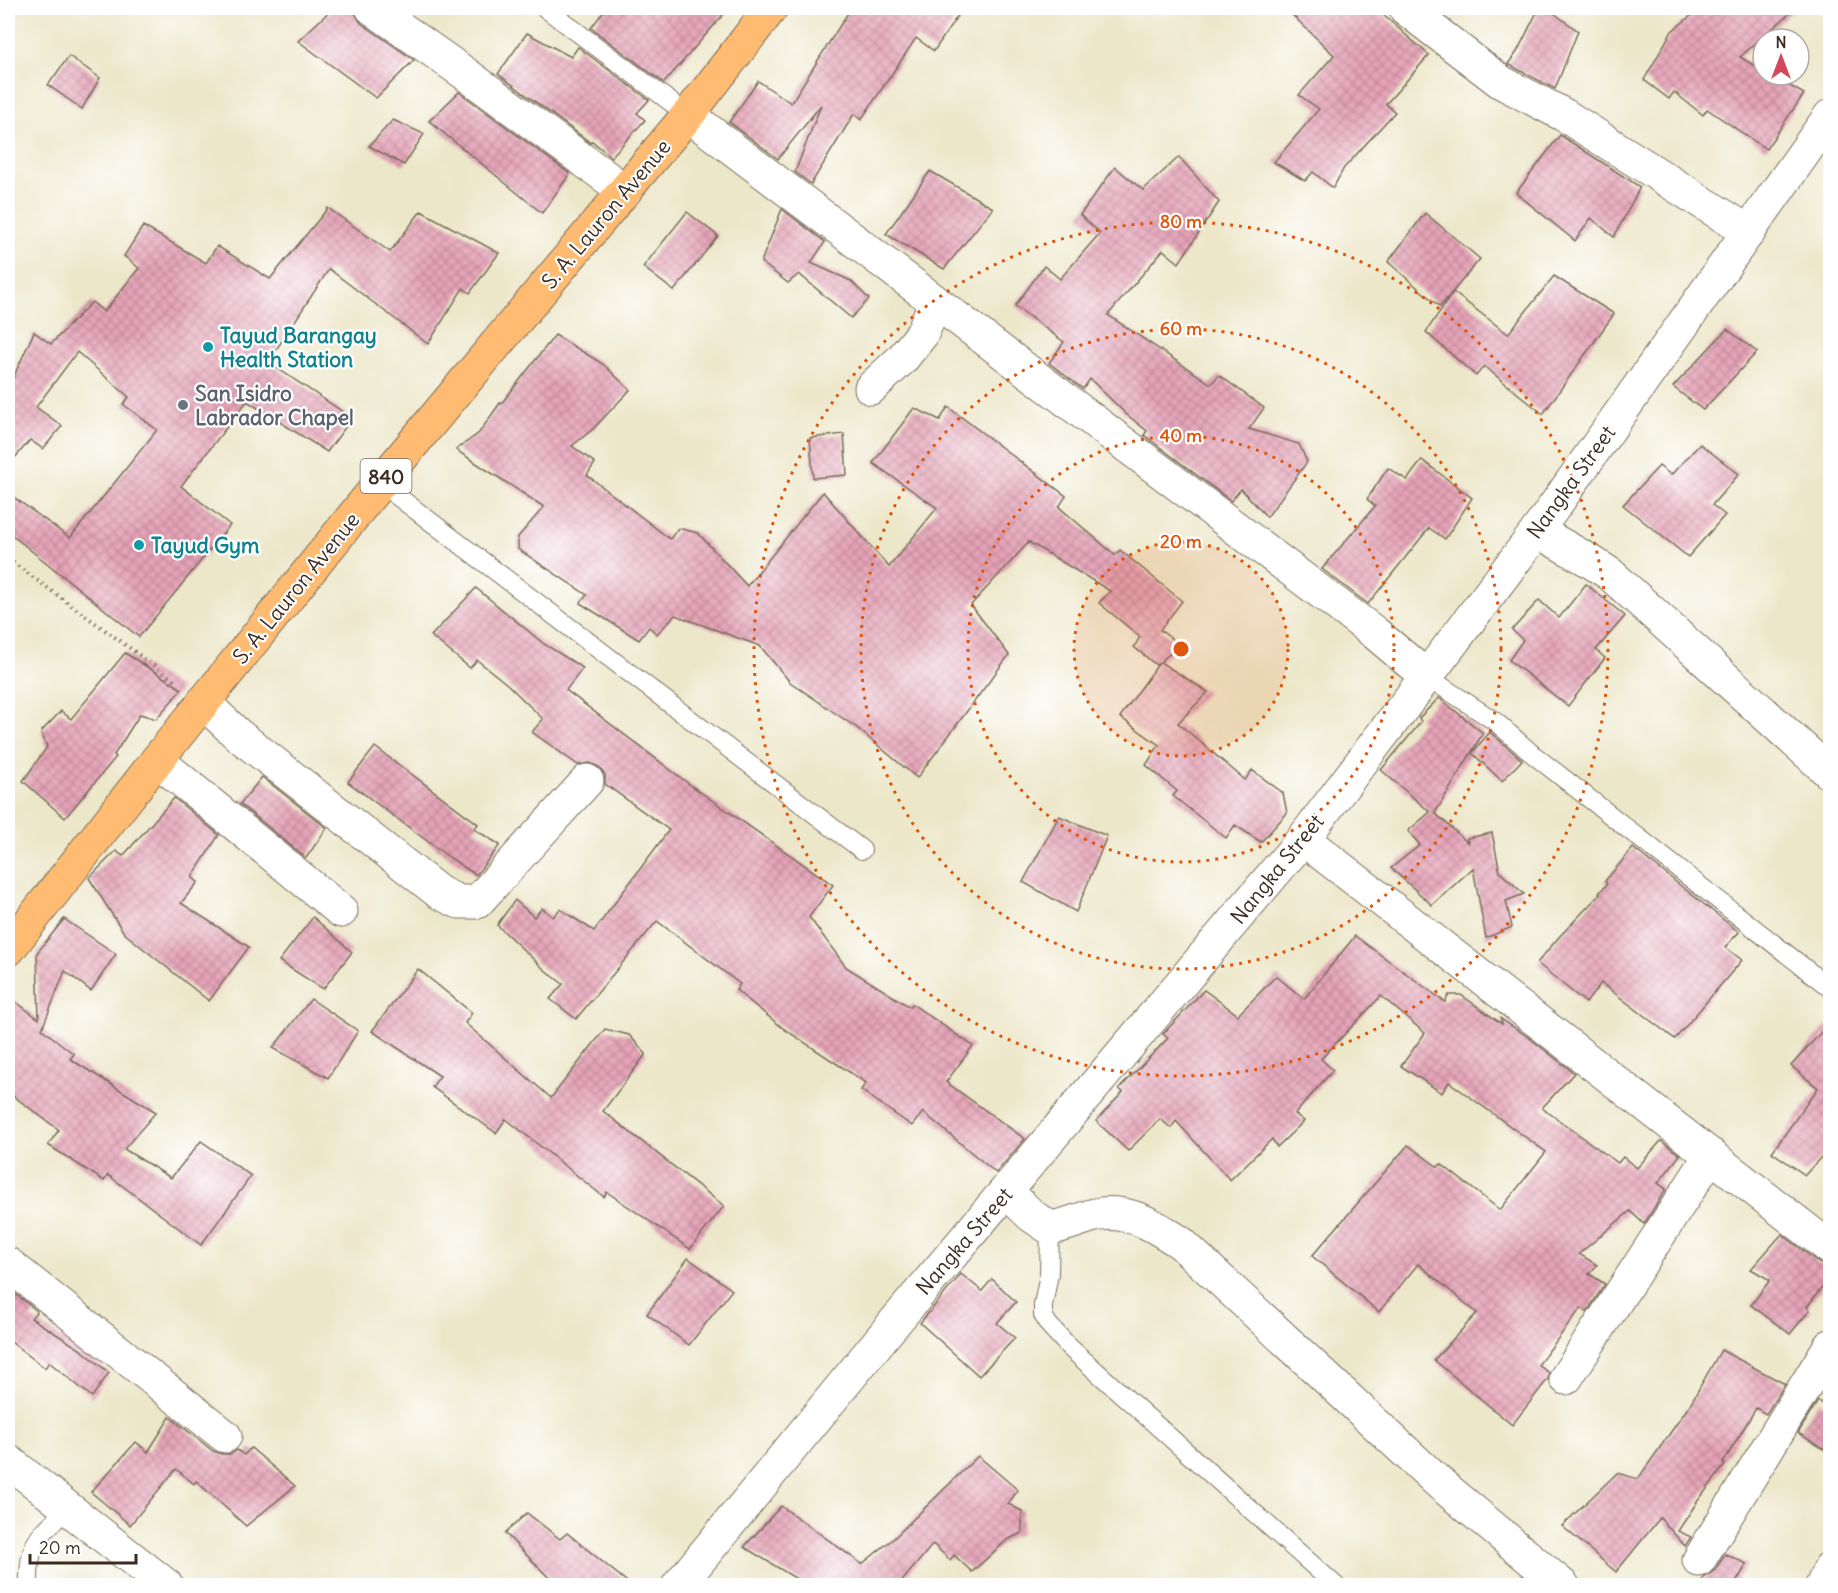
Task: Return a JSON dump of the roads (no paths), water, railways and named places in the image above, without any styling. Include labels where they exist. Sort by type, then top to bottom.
[{"type":"highway","name":"S. A. Lauron Avenue","points":[[8,950],[203,702],[380,483],[688,115],[771,8]]},
{"type":"street","points":[[372,8],[625,191]]},
{"type":"street","points":[[1406,9],[1501,82],[1564,115],[1749,232]]},
{"type":"street","points":[[688,115],[1365,626],[1426,676]]},
{"type":"street","name":"Nangka Street","points":[[678,1586],[889,1329],[1303,839],[1537,531],[1830,116]]},
{"type":"street","points":[[871,388],[902,359],[922,334],[935,303]]},
{"type":"street","points":[[1537,531],[1610,574],[1830,773]]},
{"type":"street","points":[[203,702],[237,734],[440,893],[459,902],[477,902],[587,781]]},
{"type":"street","points":[[157,760],[341,911]]},
{"type":"street","points":[[1303,839],[1830,1248]]},
{"type":"street","points":[[1566,1378],[1711,1155]]},
{"type":"street","points":[[1007,1192],[1032,1216],[1050,1228],[1065,1226],[1096,1215],[1121,1213],[1147,1222],[1181,1243],[1437,1481],[1563,1586]]},
{"type":"street","points":[[8,1264],[225,1436]]},
{"type":"street","points":[[1699,1560],[1830,1346]]},
{"type":"street","points":[[8,1461],[167,1586]]},
{"type":"street","points":[[1821,1586],[1830,1568]]},
{"type":"lane","points":[[545,8],[688,115]]},
{"type":"lane","points":[[380,483],[862,850]]},
{"type":"lane","points":[[1426,676],[1496,722],[1539,759],[1830,988]]},
{"type":"lane","points":[[1050,1228],[1049,1274],[1043,1305],[1043,1316],[1048,1324],[1069,1347],[1336,1586]]},
{"type":"lane","points":[[29,1586],[33,1544],[68,1508]]},
{"type":"place","name":"Tayud Barangay Health Station","points":[[208,347]]},
{"type":"place","name":"San Isidro Labrador Chapel","points":[[183,405]]},
{"type":"place","name":"Tayud Gym","points":[[139,545]]}]
